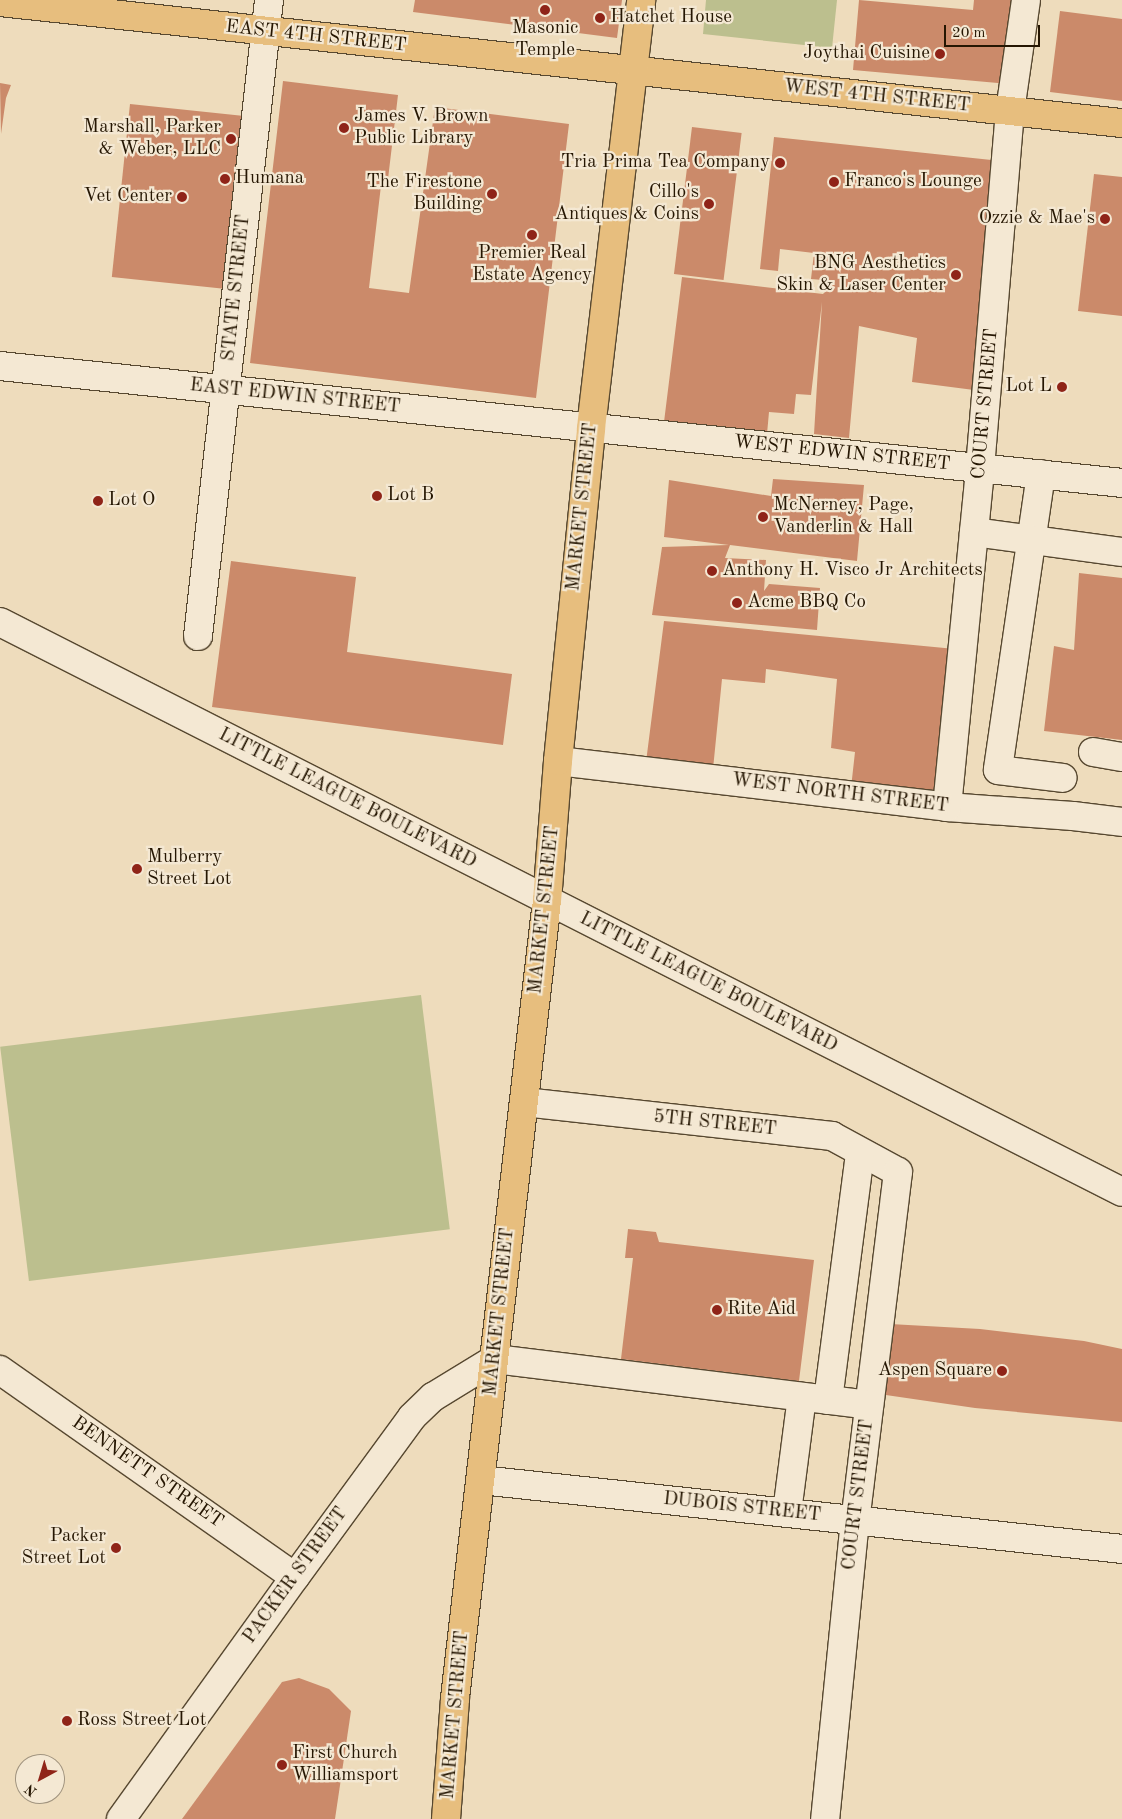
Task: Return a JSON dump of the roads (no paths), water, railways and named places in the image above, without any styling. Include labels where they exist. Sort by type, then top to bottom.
[{"type":"main road","name":"MARKET STREET","points":[[446,1819],[455,1698],[547,901],[558,761],[591,428],[641,0]]},
{"type":"main road","name":"EAST 4TH STREET","points":[[0,2],[633,72]]},
{"type":"main road","name":"WEST 4TH STREET","points":[[633,72],[1122,123]]},
{"type":"street","name":"STATE STREET","points":[[198,636],[269,0]]},
{"type":"street","name":"COURT STREET","points":[[947,807],[980,468],[1010,111],[1026,0]]},
{"type":"street","name":"EAST EDWIN STREET","points":[[0,366],[591,428]]},
{"type":"street","name":"WEST EDWIN STREET","points":[[591,428],[1122,483]]},
{"type":"street","points":[[1042,474],[998,770],[1063,778]]},
{"type":"street","points":[[974,532],[1122,552]]},
{"type":"street","name":"LITTLE LEAGUE BOULEVARD","points":[[0,622],[1122,1192]]},
{"type":"street","points":[[1093,752],[1122,757]]},
{"type":"street","name":"WEST NORTH STREET","points":[[558,761],[947,807],[1073,816],[1122,822]]},
{"type":"street","name":"5TH STREET","points":[[524,1102],[832,1136],[898,1172]]},
{"type":"street","points":[[787,1512],[815,1399],[860,1152]]},
{"type":"street","name":"COURT STREET","points":[[825,1819],[855,1520],[898,1172]]},
{"type":"street","points":[[495,1359],[869,1406]]},
{"type":"street","name":"PACKER STREET","points":[[121,1819],[294,1577],[412,1418],[433,1397],[495,1359]]},
{"type":"street","name":"BENNETT STREET","points":[[0,1370],[294,1577]]},
{"type":"street","name":"DUBOIS STREET","points":[[481,1480],[1122,1549]]},
{"type":"place","name":"Masonic Temple","points":[[545,10]]},
{"type":"place","name":"Hatchet House","points":[[600,18]]},
{"type":"place","name":"Joythai Cuisine","points":[[940,54]]},
{"type":"place","name":"James V. Brown Public Library","points":[[344,128]]},
{"type":"place","name":"Marshall, Parker & Weber, LLC","points":[[231,139]]},
{"type":"place","name":"Tria Prima Tea Company","points":[[780,163]]},
{"type":"place","name":"Humana","points":[[225,179]]},
{"type":"place","name":"Franco's Lounge","points":[[834,182]]},
{"type":"place","name":"The Firestone Building","points":[[492,194]]},
{"type":"place","name":"Vet Center","points":[[182,197]]},
{"type":"place","name":"Cillo's Antiques & Coins","points":[[709,204]]},
{"type":"place","name":"Ozzie & Mae's","points":[[1105,219]]},
{"type":"place","name":"Premier Real Estate Agency","points":[[532,235]]},
{"type":"place","name":"BNG Aesthetics Skin & Laser Center","points":[[956,275]]},
{"type":"place","name":"Lot L","points":[[1062,387]]},
{"type":"place","name":"Lot B","points":[[377,496]]},
{"type":"place","name":"Lot O","points":[[98,501]]},
{"type":"place","name":"McNerney, Page, Vanderlin & Hall","points":[[763,517]]},
{"type":"place","name":"Anthony H. Visco Jr Architects","points":[[712,571]]},
{"type":"place","name":"Acme BBQ Co","points":[[737,603]]},
{"type":"place","name":"Mulberry Street Lot","points":[[137,869]]},
{"type":"place","name":"Rite Aid","points":[[717,1310]]},
{"type":"place","name":"Aspen Square","points":[[1002,1371]]},
{"type":"place","name":"Packer Street Lot","points":[[116,1548]]},
{"type":"place","name":"Ross Street Lot","points":[[67,1721]]},
{"type":"place","name":"First Church Williamsport","points":[[282,1765]]}]
